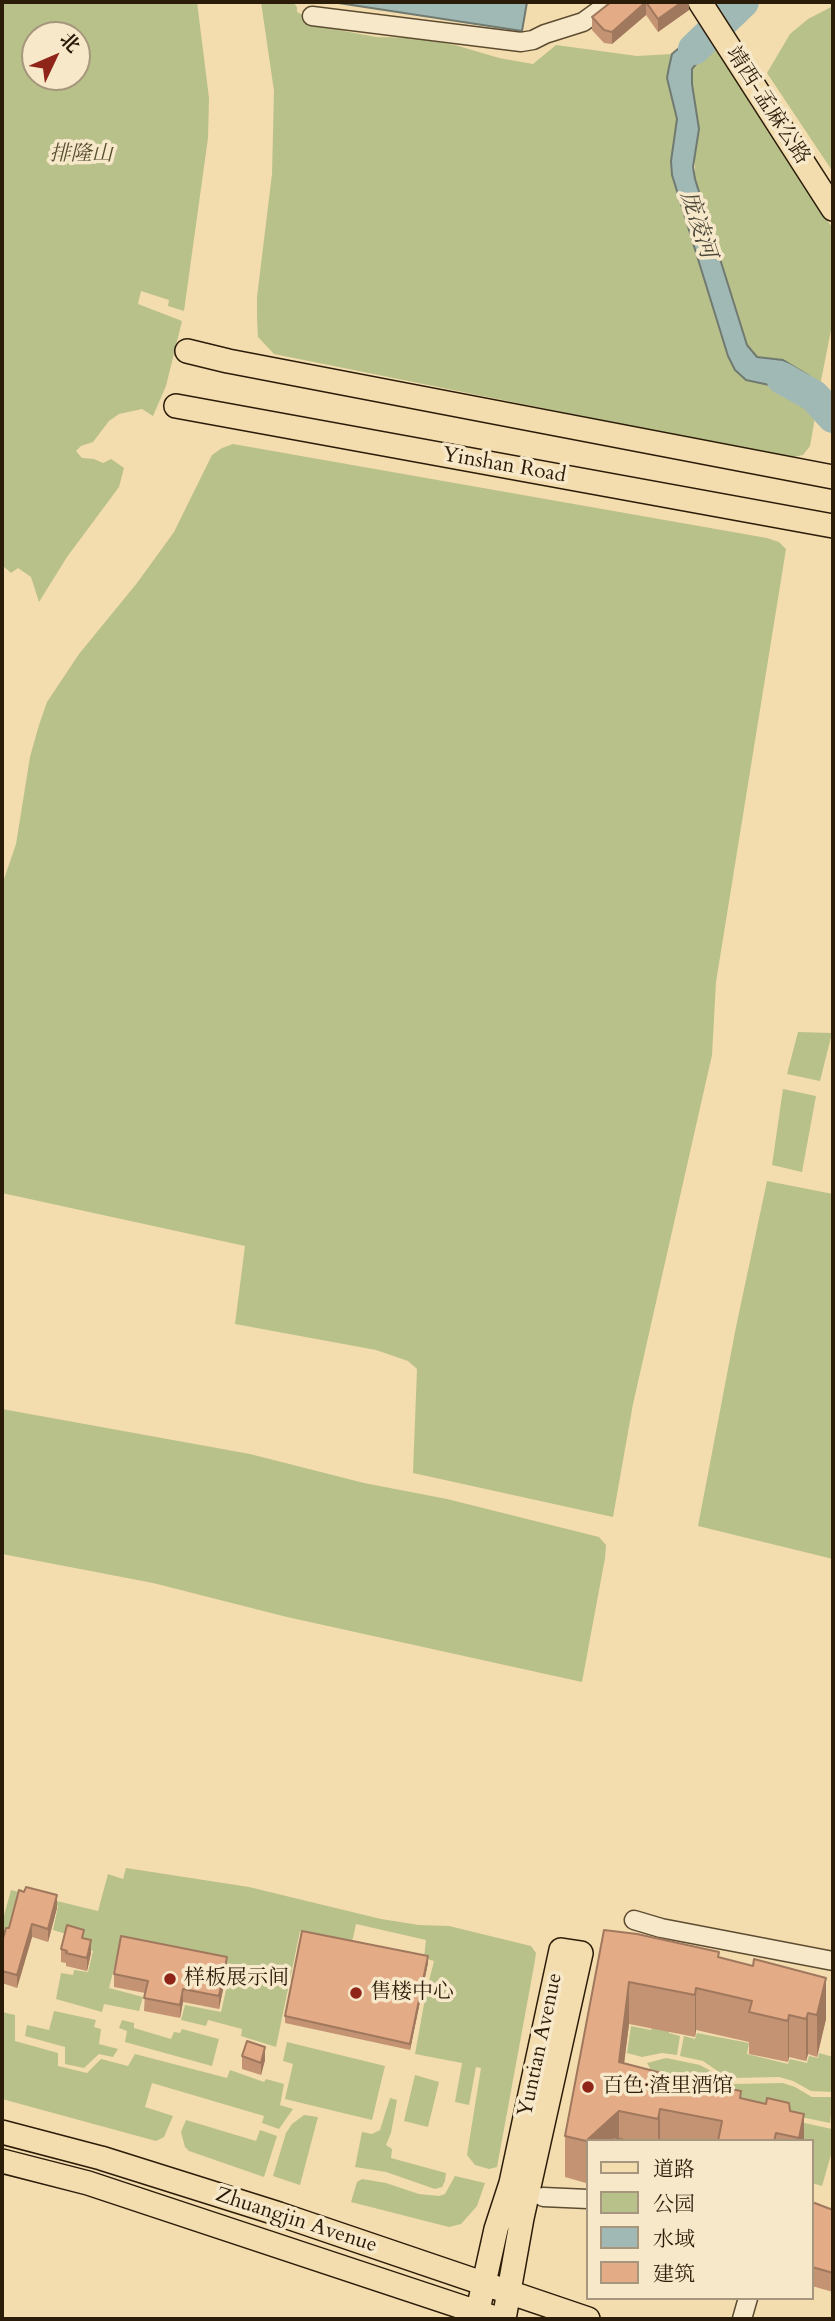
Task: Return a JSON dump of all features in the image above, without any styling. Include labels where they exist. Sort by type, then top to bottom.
[{"type":"main road","name":"靖西-孟麻公路","points":[[712,20],[833,209]]},
{"type":"main road","points":[[187,351],[228,362],[833,477]]},
{"type":"main road","name":"Yinshan Road","points":[[176,406],[833,526]]},
{"type":"main road","name":"Yuntian Avenue","points":[[477,2315],[496,2229],[511,2183],[561,1950],[581,1952],[502,2319]]},
{"type":"main road","name":"Zhuangjin Avenue","points":[[2,2132],[100,2158],[279,2214],[588,2319]]},
{"type":"main road","name":"Zhuangjin Avenue","points":[[2,2161],[88,2183],[477,2315],[502,2319]]},
{"type":"street","points":[[312,16],[521,42],[583,22],[611,2]]},
{"type":"street","points":[[634,1920],[661,1928],[833,1961]]},
{"type":"street","points":[[543,2197],[586,2199]]},
{"type":"street","points":[[742,2319],[747,2300]]},
{"type":"green space","name":"排隆山","points":[[2,2],[197,2],[209,98],[208,138],[184,311],[168,306],[169,300],[141,291],[138,304],[182,321],[166,386],[153,416],[142,409],[119,414],[109,421],[93,442],[76,451],[82,458],[103,463],[111,459],[124,468],[119,487],[67,557],[39,602],[31,577],[18,568],[11,573],[2,565]]},
{"type":"green space","points":[[261,2],[293,2],[297,12],[307,17],[307,24],[376,37],[415,38],[455,45],[499,58],[533,64],[556,45],[637,56],[672,54],[669,67],[677,119],[671,161],[672,175],[681,205],[746,380],[791,392],[806,401],[816,412],[810,446],[803,455],[793,457],[721,444],[274,354],[258,337],[257,318],[257,297],[272,174],[274,91]]},
{"type":"green space","points":[[833,6],[833,172],[767,73],[790,34],[808,19]]},
{"type":"green space","points":[[714,42],[833,229],[833,320],[820,386],[808,375],[783,360],[757,357],[747,345],[695,179],[695,152],[699,129],[692,69]]},
{"type":"green space","points":[[233,444],[767,538],[779,542],[786,549],[716,982],[712,1055],[633,1404],[613,1517],[413,1473],[417,1369],[408,1361],[376,1350],[235,1324],[245,1246],[2,1193],[2,885],[16,844],[30,757],[39,725],[47,702],[79,654],[137,583],[174,532],[212,455]]},
{"type":"green space","points":[[798,1032],[832,1033],[820,1081],[787,1074]]},
{"type":"green space","points":[[783,1089],[816,1096],[802,1172],[772,1165]]},
{"type":"green space","points":[[767,1181],[833,1194],[833,1559],[698,1526]]},
{"type":"green space","points":[[2,1409],[250,1454],[599,1537],[606,1545],[605,1558],[582,1682],[287,1617],[153,1583],[2,1554]]},
{"type":"green space","points":[[126,1868],[249,1887],[381,1919],[449,1926],[531,1946],[536,1953],[534,1966],[497,2167],[489,2169],[475,2165],[467,2155],[481,2068],[476,2067],[469,2105],[455,2102],[462,2063],[415,2054],[434,1961],[424,1958],[426,1940],[356,1924],[352,1942],[300,1931],[276,2047],[241,2036],[242,2029],[208,2020],[206,2026],[181,2020],[185,2005],[221,2012],[231,1968],[121,1942],[109,1988],[143,1997],[139,2011],[104,2004],[102,2012],[56,1999],[61,1973],[73,1975],[74,1970],[88,1972],[93,1951],[85,1947],[86,1940],[53,1930],[58,1906],[45,1903],[10,1923],[2,1951],[2,1923],[11,1890],[98,1911],[108,1874],[123,1879]]},
{"type":"green space","points":[[54,2011],[96,2020],[94,2027],[101,2029],[99,2044],[118,2049],[113,2057],[99,2054],[84,2068],[65,2064],[65,2047],[25,2036],[27,2025],[49,2030]]},
{"type":"green space","points":[[2,2012],[15,2015],[15,2041],[58,2053],[58,2066],[87,2073],[101,2059],[128,2066],[135,2054],[227,2078],[230,2070],[264,2082],[266,2079],[284,2084],[280,2105],[293,2109],[279,2129],[262,2123],[264,2116],[152,2083],[145,2107],[173,2116],[164,2137],[156,2141],[2,2099]]},
{"type":"green space","points":[[122,2020],[134,2023],[134,2028],[171,2039],[174,2032],[180,2033],[182,2029],[219,2039],[212,2066],[125,2042],[127,2031],[119,2028]]},
{"type":"green space","points":[[653,2024],[669,2027],[669,2033],[680,2036],[677,2055],[662,2053],[642,2057],[627,2053],[631,2026],[651,2030]]},
{"type":"green space","points":[[697,2033],[749,2043],[747,2054],[788,2064],[790,2059],[807,2063],[809,2056],[818,2058],[819,2053],[833,2057],[833,2092],[811,2091],[779,2077],[734,2078],[722,2074],[703,2061],[680,2056],[684,2036],[695,2039]]},
{"type":"green space","points":[[287,2042],[385,2066],[372,2120],[285,2099],[293,2064],[283,2061]]},
{"type":"green space","points":[[666,2058],[700,2065],[734,2084],[783,2083],[812,2097],[833,2097],[830,2123],[680,2092],[654,2075],[647,2063]]},
{"type":"green space","points":[[415,2075],[439,2082],[428,2127],[404,2121]]},
{"type":"green space","points":[[680,2096],[832,2129],[833,2148],[822,2186],[814,2184],[814,2139],[776,2139]]},
{"type":"green space","points":[[390,2098],[397,2100],[386,2145],[392,2149],[391,2158],[446,2173],[442,2187],[435,2189],[386,2172],[355,2167],[362,2132],[372,2134],[380,2130]]},
{"type":"green space","points":[[304,2115],[318,2117],[300,2185],[273,2176],[286,2133],[292,2124]]},
{"type":"green space","points":[[186,2120],[256,2141],[260,2130],[277,2136],[264,2177],[189,2151],[185,2147],[181,2132]]},
{"type":"green space","points":[[455,2176],[485,2183],[477,2206],[461,2224],[449,2227],[351,2202],[357,2182],[362,2179],[386,2183],[419,2194],[439,2196],[445,2194]]},
{"type":"water","points":[[332,2],[527,2],[522,31]]},
{"type":"water","points":[[706,25],[714,42],[692,69],[699,129],[693,167],[695,179],[747,345],[757,357],[783,360],[808,375],[820,386],[816,412],[806,401],[791,392],[746,380],[735,370],[728,356],[672,175],[671,161],[677,119],[667,78],[669,67],[672,54]]},
{"type":"building","points":[[611,2],[646,2],[612,32],[604,30],[592,17]]},
{"type":"building","points":[[646,2],[682,2],[658,19]]},
{"type":"building","points":[[26,1887],[57,1895],[48,1929],[32,1924],[17,1975],[2,1971],[2,1942],[6,1928],[9,1928],[19,1890],[24,1892]]},
{"type":"building","points":[[67,1925],[84,1930],[82,1938],[91,1940],[87,1958],[66,1953],[67,1951],[61,1949]]},
{"type":"building","points":[[604,1930],[637,1934],[719,1952],[718,1957],[753,1966],[754,1959],[826,1978],[817,2015],[808,2013],[806,2019],[789,2015],[788,2021],[749,2012],[752,2001],[696,1988],[695,1995],[629,1982],[619,2062],[741,2091],[740,2098],[766,2104],[767,2098],[789,2103],[790,2111],[804,2114],[799,2138],[776,2133],[774,2139],[718,2139],[722,2121],[660,2109],[658,2119],[619,2111],[586,2141],[565,2136]]},
{"type":"building","name":"售楼中心","points":[[302,1931],[428,1956],[410,2044],[285,2016]]},
{"type":"building","name":"样板展示间","points":[[121,1936],[227,1957],[219,1996],[183,1989],[180,2005],[144,1998],[148,1981],[114,1974]]},
{"type":"building","points":[[247,2041],[265,2047],[261,2063],[242,2056]]},
{"type":"building","points":[[814,2203],[833,2210],[833,2273],[814,2268]]},
{"type":"waterway","name":"庞凌河","points":[[694,49],[743,2]]},
{"type":"waterway","name":"庞凌河","points":[[782,378],[814,396],[833,417]]},
{"type":"place","name":"样板展示间","points":[[170,1979]]},
{"type":"place","name":"售楼中心","points":[[356,1993]]},
{"type":"place","name":"百色·渣里酒馆","points":[[588,2087]]}]
